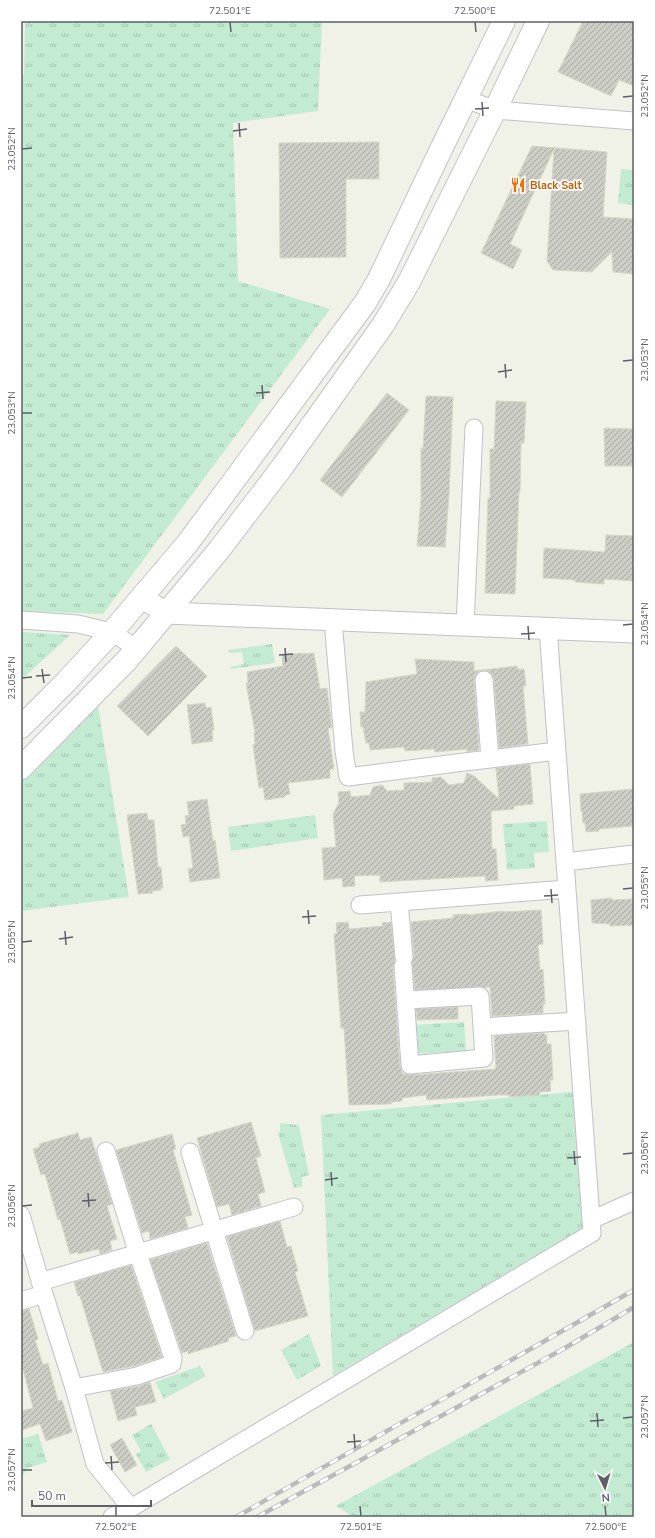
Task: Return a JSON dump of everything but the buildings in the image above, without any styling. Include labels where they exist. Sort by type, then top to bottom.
[{"type":"main road","points":[[21,727],[66,682],[112,632],[187,544],[365,303],[379,279],[504,21]]},
{"type":"main road","points":[[21,768],[137,649],[219,550],[283,466],[383,325],[409,282],[538,21]]},
{"type":"street","points":[[466,99],[495,110],[634,121]]},
{"type":"street","points":[[466,625],[474,428]]},
{"type":"street","points":[[142,598],[167,613],[634,632]]},
{"type":"street","points":[[21,620],[78,624],[112,632],[137,649]]},
{"type":"street","points":[[333,620],[344,752],[348,777],[557,751]]},
{"type":"street","points":[[112,1517],[131,1508],[592,1234],[548,628]]},
{"type":"street","points":[[484,680],[490,759]]},
{"type":"street","points":[[565,862],[634,854]]},
{"type":"street","points":[[360,905],[567,889]]},
{"type":"street","points":[[400,902],[403,962],[410,1065],[484,1058],[480,996],[406,1000]]},
{"type":"street","points":[[482,1028],[577,1020]]},
{"type":"street","points":[[74,1388],[137,1376],[172,1364],[173,1358],[138,1254],[106,1151]]},
{"type":"street","points":[[190,1152],[244,1331]]},
{"type":"street","points":[[591,1220],[634,1200]]},
{"type":"street","points":[[21,1301],[42,1288],[138,1254],[294,1207]]},
{"type":"street","points":[[21,1216],[74,1388],[95,1464],[131,1508]]},
{"type":"green space","points":[[25,21],[322,21],[318,111],[233,123],[238,281],[330,309],[103,614],[21,611],[21,74],[24,74]]},
{"type":"green space","points":[[621,169],[634,170],[634,205],[618,203]]},
{"type":"green space","points":[[21,632],[70,635],[21,680]]},
{"type":"green space","points":[[272,644],[275,663],[231,669],[230,667],[244,664],[242,652],[229,653],[228,650]]},
{"type":"green space","points":[[98,706],[129,897],[21,911],[21,779]]},
{"type":"green space","points":[[315,815],[318,838],[231,851],[228,827]]},
{"type":"green space","points":[[547,821],[549,852],[534,853],[535,868],[507,870],[503,824]]},
{"type":"green space","points":[[464,1022],[466,1051],[413,1054],[412,1025]]},
{"type":"green space","points":[[581,1091],[586,1226],[333,1376],[321,1115]]},
{"type":"green space","points":[[280,1123],[299,1125],[309,1175],[302,1177],[302,1187],[294,1188],[278,1133],[280,1131]]},
{"type":"green space","points":[[309,1334],[321,1366],[297,1380],[281,1350]]},
{"type":"green space","points":[[634,1342],[634,1517],[354,1517],[336,1506]]},
{"type":"green space","points":[[200,1366],[206,1376],[164,1399],[155,1382]]},
{"type":"green space","points":[[151,1424],[170,1459],[146,1472],[136,1454],[141,1451],[132,1435]]},
{"type":"green space","points":[[38,1434],[47,1462],[27,1468],[21,1480],[21,1439]]},
{"type":"railway","points":[[236,1517],[634,1290]]},
{"type":"railway","points":[[257,1517],[565,1348],[634,1307]]},
{"type":"place","name":"Black Salt","points":[[518,185]]}]
